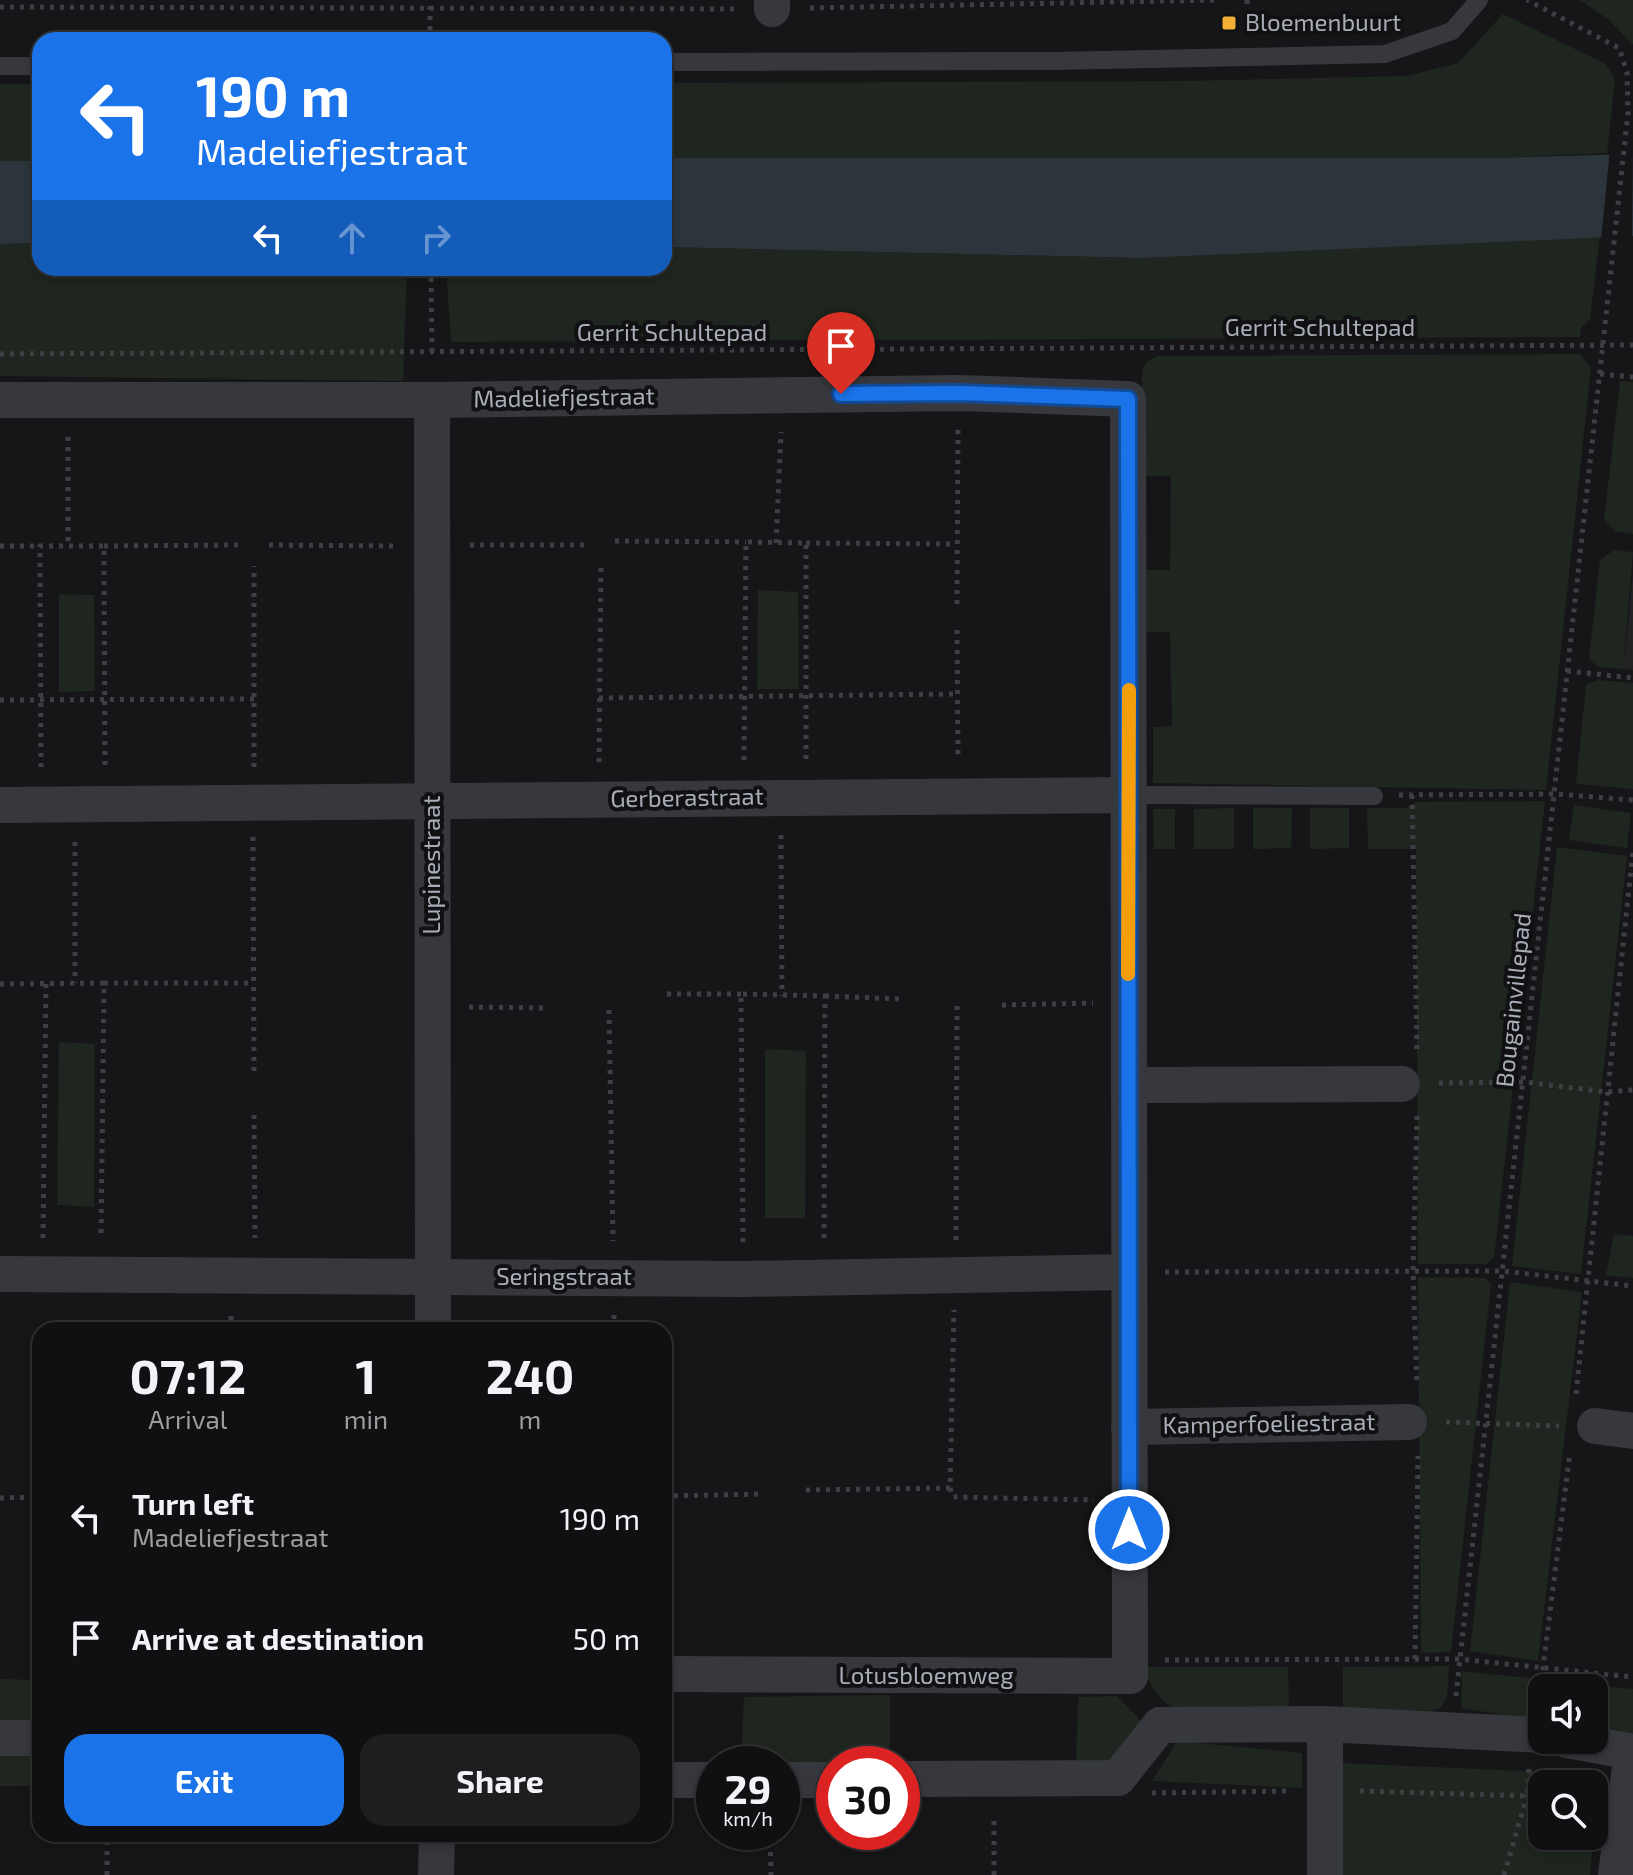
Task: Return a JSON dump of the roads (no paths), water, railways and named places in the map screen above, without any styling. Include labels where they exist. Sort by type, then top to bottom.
[{"type":"street","name":"Madeliefjestraat","points":[[0,400],[432,400],[959,393],[1128,399]]},
{"type":"street","name":"Kamperfoeliestraat","points":[[1128,399],[1130,1676]]},
{"type":"street","name":"Lupinestraat","points":[[432,400],[433,1322]]},
{"type":"street","name":"Gerberastraat","points":[[0,805],[1129,795]]},
{"type":"street","points":[[1129,1085],[1410,1084]]},
{"type":"street","name":"Seringstraat","points":[[0,1274],[743,1279],[1128,1272]]},
{"type":"street","name":"Kamperfoeliestraat","points":[[1129,1427],[1413,1421]]},
{"type":"street","points":[[1584,1426],[1633,1431]]},
{"type":"street","name":"Lotusbloemweg","points":[[672,1674],[1130,1676]]},
{"type":"street","points":[[1130,1676],[1160,1725]]},
{"type":"street","points":[[1160,1725],[1325,1724],[1528,1733]]},
{"type":"street","points":[[1325,1724],[1325,1875]]},
{"type":"street","points":[[920,1779],[1118,1778],[1160,1725]]},
{"type":"street","points":[[0,1738],[32,1738]]},
{"type":"street","points":[[1608,1747],[1633,1752],[1616,1875]]},
{"type":"street","points":[[672,1780],[696,1780]]},
{"type":"street","points":[[436,1875],[437,1842]]},
{"type":"lane","points":[[672,62],[1053,61],[1385,54],[1452,31],[1479,0]]},
{"type":"lane","points":[[0,66],[32,66]]},
{"type":"lane","name":"Gerberastraat","points":[[1129,795],[1374,796]]},
{"type":"place","name":"Bloemenbuurt","points":[[1229,23]]}]
